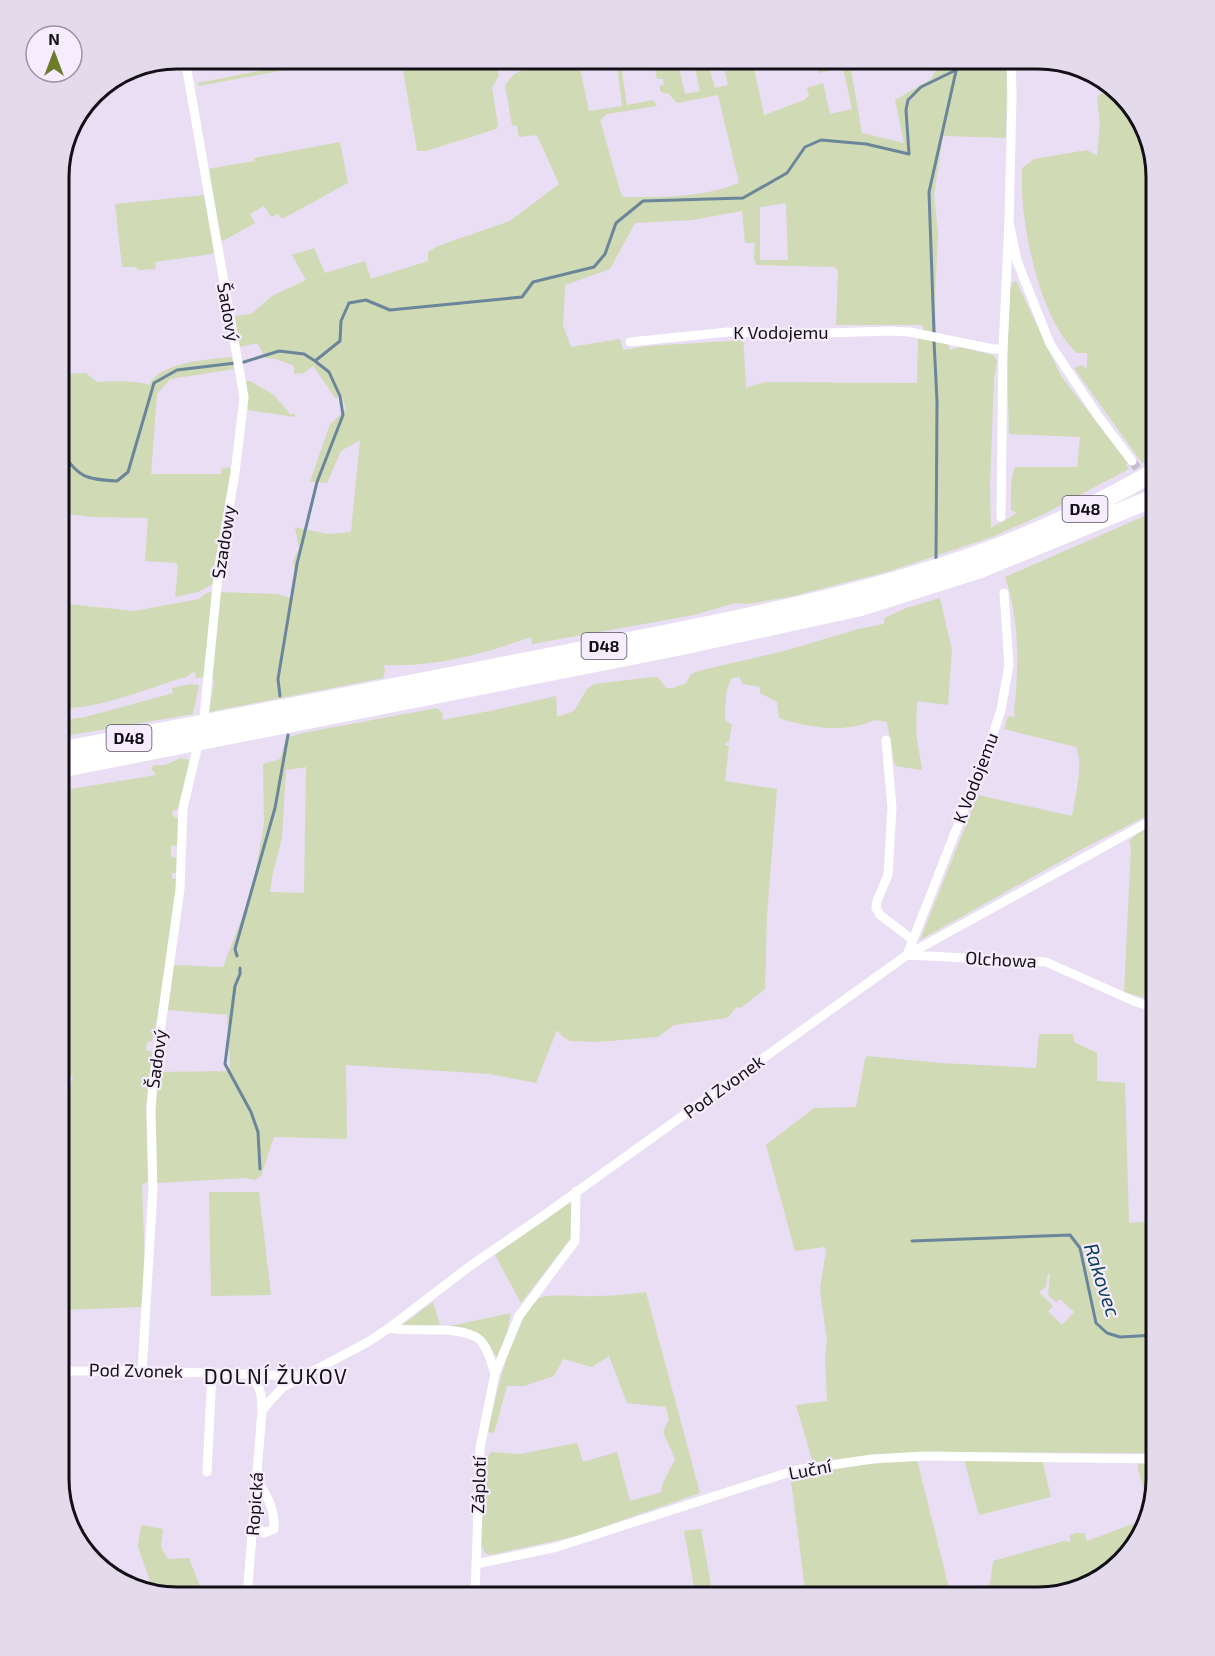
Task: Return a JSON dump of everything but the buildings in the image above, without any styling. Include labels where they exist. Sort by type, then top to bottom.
[{"type":"highway","name":"D48","points":[[69,766],[201,733],[857,592],[973,556],[1086,509],[1146,488]]},
{"type":"highway","name":"D48","points":[[69,751],[201,733],[670,649],[861,607],[978,570],[1093,523],[1146,489]]},
{"type":"street","name":"Šadový","points":[[187,69],[238,368]]},
{"type":"street","points":[[1000,517],[1011,69]]},
{"type":"street","points":[[1009,222],[1017,261],[1050,344],[1132,461]]},
{"type":"street","name":"K Vodojemu","points":[[630,342],[728,332],[793,334],[891,331],[910,332],[1003,349]]},
{"type":"street","name":"Szadowy","points":[[201,733],[219,566],[244,407],[238,368]]},
{"type":"street","name":"K Vodojemu","points":[[907,955],[1001,710],[1009,665],[1004,593]]},
{"type":"street","name":"Šadový","points":[[142,1371],[153,1190],[151,1110],[153,1083],[180,889],[183,808],[201,733]]},
{"type":"street","points":[[886,740],[892,808],[888,875],[876,908],[880,915],[913,940]]},
{"type":"street","name":"Pod Zvonek","points":[[262,1411],[283,1387],[368,1342],[389,1328],[470,1266],[907,955],[1146,824]]},
{"type":"street","name":"Olchowa","points":[[907,955],[1046,962],[1146,1005]]},
{"type":"street","name":"Záplotí","points":[[475,1587],[480,1448],[495,1374],[519,1316],[575,1241],[576,1191]]},
{"type":"street","points":[[389,1328],[402,1331],[460,1332],[472,1335],[488,1351],[495,1374]]},
{"type":"street","name":"Pod Zvonek","points":[[69,1371],[303,1376]]},
{"type":"street","points":[[207,1472],[212,1373]]},
{"type":"street","points":[[250,1375],[257,1382],[262,1394],[262,1411]]},
{"type":"street","name":"Ropická","points":[[248,1587],[262,1411]]},
{"type":"street","name":"Luční","points":[[476,1564],[556,1547],[796,1470],[872,1459],[925,1456],[1146,1459]]},
{"type":"street","points":[[254,1524],[264,1533],[273,1529],[274,1517],[268,1497],[256,1478]]},
{"type":"green space","points":[[259,69],[292,69],[198,86],[198,83],[259,71]]},
{"type":"green space","points":[[403,69],[497,69],[499,75],[492,88],[498,125],[496,129],[426,151],[417,151]]},
{"type":"green space","points":[[525,69],[580,69],[589,111],[622,106],[617,69],[622,69],[627,105],[653,100],[657,106],[607,114],[600,120],[621,194],[624,197],[668,197],[711,192],[739,183],[718,95],[677,103],[669,94],[661,92],[659,86],[664,85],[663,79],[657,79],[655,70],[657,69],[679,69],[685,94],[700,91],[695,69],[710,69],[715,88],[728,85],[724,69],[754,69],[764,115],[804,100],[809,96],[807,88],[823,83],[830,114],[852,109],[843,69],[851,69],[862,133],[904,143],[895,100],[931,79],[936,69],[1007,69],[1006,138],[943,136],[934,195],[938,233],[936,333],[923,331],[923,325],[836,325],[838,272],[835,267],[756,265],[755,243],[745,243],[742,211],[692,220],[635,223],[610,269],[565,285],[563,325],[571,347],[620,339],[623,350],[647,346],[730,341],[743,335],[746,388],[765,382],[917,383],[918,338],[948,344],[950,350],[960,347],[993,355],[997,361],[994,379],[990,486],[991,528],[1017,513],[1011,510],[1015,467],[1077,467],[1080,437],[1009,434],[1007,364],[1010,289],[1016,281],[1061,376],[1128,463],[1126,465],[1129,469],[1044,514],[992,537],[890,571],[793,596],[748,604],[735,603],[694,615],[532,644],[531,637],[477,654],[440,662],[384,665],[383,678],[209,712],[214,682],[212,679],[219,592],[278,594],[290,598],[296,580],[293,562],[299,548],[295,527],[328,534],[351,532],[360,440],[341,451],[327,483],[310,482],[330,424],[346,409],[341,394],[336,399],[313,366],[304,373],[294,374],[294,366],[266,358],[257,343],[239,347],[235,316],[251,314],[272,296],[306,280],[292,255],[314,248],[325,273],[365,261],[371,279],[428,261],[428,252],[438,246],[510,221],[559,184],[537,135],[519,137],[517,126],[512,125],[505,85],[514,74]],"holes":[[[786,203],[788,260],[760,260],[760,207]]]},
{"type":"green space","points":[[818,69],[838,69],[819,73]]},
{"type":"green space","points":[[1104,92],[1128,117],[1138,135],[1145,163],[1146,461],[1142,463],[1074,368],[1082,365],[1087,369],[1087,353],[1077,353],[1063,337],[1052,316],[1034,266],[1024,213],[1022,168],[1034,159],[1087,150],[1097,156],[1100,124],[1097,97]]},
{"type":"green space","points":[[340,142],[348,183],[282,219],[278,214],[271,217],[264,206],[250,214],[255,223],[223,241],[220,239],[208,169]]},
{"type":"green space","points":[[204,195],[214,252],[212,254],[155,262],[156,269],[139,270],[135,267],[122,267],[115,204]]},
{"type":"green space","points":[[232,357],[234,369],[170,379],[157,394],[151,474],[221,474],[221,469],[229,467],[232,473],[213,584],[198,592],[175,597],[178,566],[176,563],[145,561],[148,518],[69,514],[69,374],[86,373],[97,382],[116,381],[149,385],[163,371],[199,361]]},
{"type":"green space","points":[[246,381],[274,395],[290,414],[295,414],[295,417],[248,410]]},
{"type":"green space","points":[[1146,515],[1146,816],[920,940],[978,795],[1072,816],[1079,772],[1076,747],[1004,729],[1008,716],[1015,717],[1017,678],[1016,627],[1005,577]]},
{"type":"green space","points":[[213,592],[205,677],[196,678],[195,671],[186,677],[124,697],[69,708],[69,604],[134,611],[199,599],[206,593]]},
{"type":"green space","points":[[940,598],[952,650],[948,705],[917,701],[916,732],[922,770],[895,766],[887,722],[875,721],[840,728],[798,723],[779,718],[777,702],[760,693],[760,687],[743,684],[739,677],[732,678],[729,682],[725,720],[732,725],[729,742],[725,745],[729,746],[725,781],[777,789],[767,915],[765,989],[741,1008],[737,1007],[727,1018],[674,1025],[658,1037],[598,1042],[570,1041],[557,1030],[536,1083],[490,1074],[346,1065],[347,1139],[274,1137],[261,1176],[255,1180],[243,1178],[157,1183],[154,1111],[159,1072],[228,1071],[230,1066],[227,1015],[168,1010],[174,965],[223,967],[252,892],[264,823],[263,764],[280,759],[286,738],[437,708],[443,713],[442,720],[556,696],[557,717],[574,711],[587,689],[594,684],[658,677],[666,688],[673,688],[686,683],[691,674],[698,671],[884,624],[884,618],[906,608]],"holes":[[[306,767],[304,893],[270,892],[282,838],[286,770]]]},
{"type":"green space","points":[[191,684],[199,685],[193,714],[69,735],[69,719],[173,693],[172,688]]},
{"type":"green space","points":[[181,758],[190,760],[178,809],[172,811],[173,816],[179,819],[178,845],[171,846],[171,857],[178,858],[178,873],[172,873],[172,878],[178,879],[157,1019],[152,1041],[147,1042],[146,1050],[153,1052],[146,1106],[148,1182],[142,1185],[145,1267],[142,1307],[69,1310],[69,1098],[73,1076],[69,1076],[69,789],[156,775],[151,768],[154,765],[165,765]]},
{"type":"green space","points":[[1146,828],[1146,998],[1124,992],[1131,848],[1129,841]]},
{"type":"green space","points":[[1039,1034],[1073,1034],[1074,1042],[1097,1053],[1097,1081],[1125,1083],[1129,1223],[1146,1222],[1146,1453],[920,1452],[813,1463],[796,1405],[827,1401],[825,1358],[827,1342],[820,1290],[826,1250],[825,1247],[795,1251],[766,1145],[814,1108],[856,1107],[867,1056],[1036,1068]],"holes":[[[1048,1273],[1050,1274],[1048,1295],[1056,1302],[1060,1299],[1074,1312],[1062,1325],[1048,1311],[1053,1306],[1039,1292],[1046,1287]]]},
{"type":"green space","points":[[209,1192],[259,1192],[271,1295],[211,1296]]},
{"type":"green space","points":[[568,1203],[571,1204],[571,1238],[521,1303],[495,1255]]},
{"type":"green space","points":[[646,1292],[700,1493],[577,1536],[490,1555],[485,1553],[481,1544],[485,1461],[491,1452],[520,1454],[577,1443],[583,1462],[617,1452],[630,1501],[661,1492],[675,1459],[663,1432],[669,1419],[666,1407],[627,1403],[609,1356],[592,1367],[563,1359],[554,1376],[524,1386],[507,1386],[494,1433],[488,1432],[506,1359],[514,1338],[531,1306],[540,1298]]},
{"type":"green space","points":[[433,1302],[440,1325],[410,1327],[402,1325]]},
{"type":"green space","points":[[511,1313],[507,1333],[497,1358],[488,1344],[478,1335],[467,1329],[450,1326]]},
{"type":"green space","points":[[917,1460],[949,1587],[805,1587],[791,1481],[794,1475],[891,1461]]},
{"type":"green space","points":[[964,1460],[1042,1460],[1051,1497],[979,1515]]},
{"type":"green space","points":[[1139,1462],[1146,1462],[1145,1494],[1138,1469]]},
{"type":"green space","points":[[1137,1522],[1124,1545],[1104,1565],[1080,1579],[1038,1587],[963,1587],[990,1585],[993,1561],[1064,1541],[1071,1542],[1069,1536],[1075,1533],[1084,1533],[1087,1541]]},
{"type":"green space","points":[[141,1525],[163,1529],[161,1547],[168,1559],[189,1558],[200,1587],[170,1587],[151,1583],[138,1547]]},
{"type":"green space","points":[[701,1529],[711,1587],[694,1587],[684,1531]]},
{"type":"waterway","points":[[69,462],[83,475],[117,481],[128,472],[154,383],[177,370],[244,362],[279,351],[304,354],[315,361],[340,341],[341,321],[349,303],[366,300],[390,310],[522,297],[533,282],[594,267],[605,254],[616,223],[643,201],[743,198],[787,173],[805,147],[821,140],[866,144],[909,154],[906,110],[908,100],[921,87],[957,69]]},
{"type":"waterway","points":[[934,333],[929,192],[956,71]]},
{"type":"waterway","points":[[934,341],[937,401],[936,560]]},
{"type":"waterway","points":[[280,696],[278,679],[297,564],[317,482],[343,415],[340,396],[329,372],[315,361]]},
{"type":"waterway","points":[[237,956],[235,949],[275,808],[288,735]]},
{"type":"waterway","points":[[240,968],[235,986],[225,1064],[251,1112],[258,1132],[260,1169]]},
{"type":"waterway","name":"Rakovec","points":[[912,1241],[1070,1235],[1080,1248],[1096,1323],[1107,1333],[1120,1337],[1146,1336]]},
{"type":"tunnel","points":[[1132,461],[1146,480]]},
{"type":"district","name":"DOLNÍ ŽUKOV","points":[[276,1377]]}]
